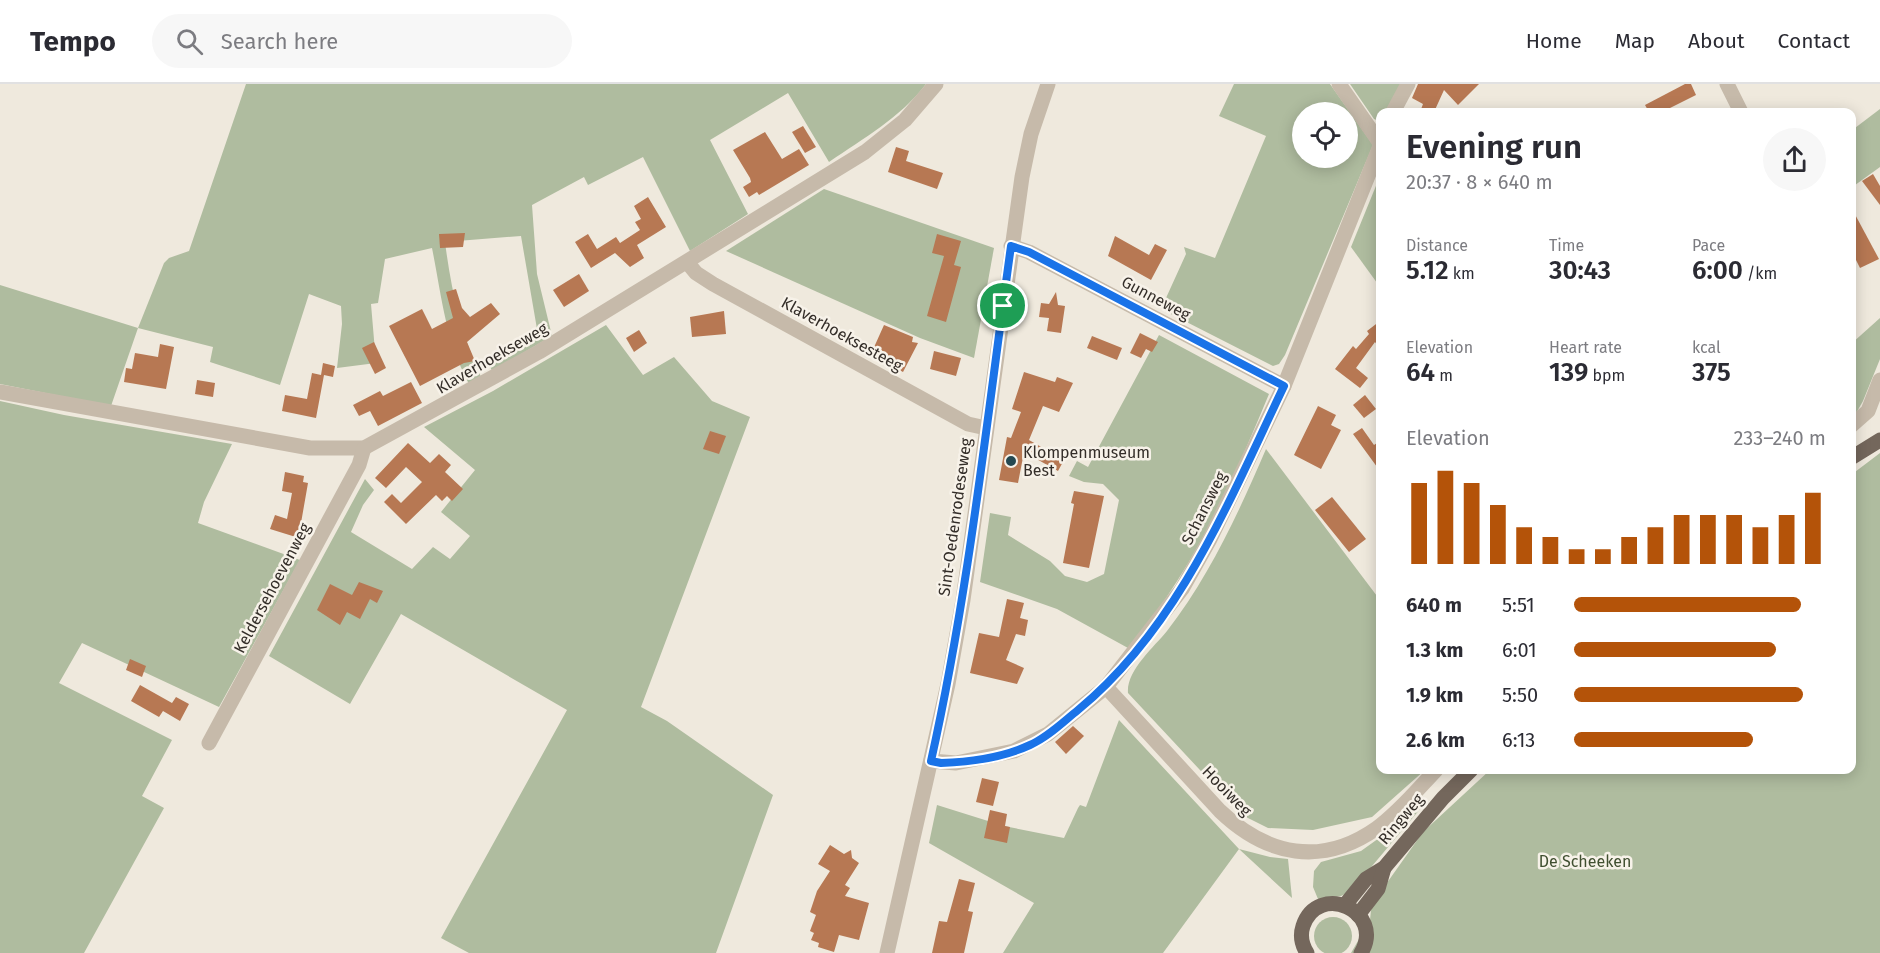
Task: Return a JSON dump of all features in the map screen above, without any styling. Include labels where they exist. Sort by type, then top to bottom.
[{"type":"main road","points":[[1856,454],[1880,429]]},
{"type":"main road","points":[[1856,454],[1880,440]]},
{"type":"main road","name":"Ringweg","points":[[1345,905],[1366,879],[1384,867],[1467,774]]},
{"type":"main road","name":"Ringweg","points":[[1358,915],[1378,889],[1384,867]]},
{"type":"main road","points":[[1307,953],[1302,931],[1310,914],[1326,904],[1345,905],[1358,915],[1365,929],[1362,952]]},
{"type":"street","name":"Klaverhoekseweg","points":[[0,392],[310,448],[364,448],[385,439],[539,352],[865,152],[906,120],[936,84]]},
{"type":"street","name":"Sint-Oedenrodeseweg","points":[[886,953],[948,684],[963,600],[1022,177],[1031,134],[1048,84]]},
{"type":"street","points":[[1339,84],[1376,139]]},
{"type":"street","points":[[1395,108],[1408,84]]},
{"type":"street","points":[[1727,84],[1738,108]]},
{"type":"street","name":"Schansweg","points":[[931,761],[956,763],[1014,751],[1048,735],[1106,687],[1182,589],[1210,539],[1284,386],[1376,155]]},
{"type":"street","name":"Gunneweg","points":[[1011,246],[1029,252],[1284,386]]},
{"type":"street","name":"Klaverhoeksesteeg","points":[[687,262],[696,273],[733,295],[968,424],[986,428]]},
{"type":"street","points":[[1856,422],[1868,411],[1880,380]]},
{"type":"street","name":"Keldersehoevenweg","points":[[209,743],[359,465],[364,448]]},
{"type":"street","name":"Hooiweg","points":[[1106,687],[1240,831],[1264,844],[1304,853],[1337,848],[1356,841],[1379,827],[1432,774]]},
{"type":"green space","points":[[246,84],[926,84],[893,117],[829,162],[788,93],[710,140],[748,214],[690,251],[643,157],[588,185],[584,177],[532,205],[537,274],[552,336],[492,371],[489,364],[492,358],[537,329],[521,236],[445,242],[458,311],[481,377],[469,384],[449,334],[432,248],[385,259],[378,303],[371,304],[376,363],[337,368],[342,324],[341,306],[309,294],[280,385],[210,362],[213,347],[138,328],[164,263],[169,258],[189,251]]},
{"type":"green space","points":[[1234,84],[1330,84],[1343,102],[1292,102],[1292,168],[1358,168],[1358,124],[1373,145],[1285,355],[1279,364],[1273,366],[1161,309],[1186,254],[1184,247],[1215,258],[1266,136],[1219,116]]},
{"type":"green space","points":[[1350,84],[1401,84],[1387,108],[1376,108],[1376,120]]},
{"type":"green space","points":[[1880,109],[1880,167],[1856,184],[1856,127]]},
{"type":"green space","points":[[1376,186],[1376,281],[1351,247]]},
{"type":"green space","points":[[824,189],[994,248],[974,358],[920,338],[726,251]]},
{"type":"green space","points":[[0,285],[138,328],[111,406],[0,384]]},
{"type":"green space","points":[[1880,318],[1880,359],[1856,413],[1856,340]]},
{"type":"green space","points":[[606,325],[643,375],[674,357],[712,401],[750,417],[641,707],[667,721],[773,795],[716,953],[469,953],[441,938],[567,710],[401,614],[350,704],[269,656],[365,479],[374,490],[363,505],[351,532],[412,569],[433,547],[450,559],[470,536],[441,512],[475,470],[424,427],[493,391]]},
{"type":"green space","points":[[1159,335],[1269,394],[1209,527],[1172,589],[1128,648],[1057,609],[980,582],[990,513],[1011,517],[1008,535],[1050,561],[1065,576],[1087,582],[1104,574],[1119,500],[1103,484],[1084,482],[1069,476],[1077,461],[1088,467]]},
{"type":"green space","points":[[0,401],[64,415],[232,444],[204,502],[198,523],[300,560],[219,707],[82,643],[59,683],[172,740],[142,796],[164,808],[84,953],[0,953]]},
{"type":"green space","points":[[1266,449],[1376,595],[1376,774],[1420,774],[1372,817],[1313,830],[1268,828],[1242,815],[1128,693],[1131,676],[1167,631],[1196,589],[1234,520]]},
{"type":"green space","name":"De Scheeken","points":[[1880,453],[1880,953],[1351,953],[1370,920],[1371,910],[1384,887],[1423,832],[1486,774],[1856,774],[1856,471]]},
{"type":"green space","points":[[1119,720],[1239,849],[1163,953],[1003,953],[1034,903],[929,843],[937,805],[1004,826],[1064,838],[1080,805],[1086,807]]},
{"type":"green space","points":[[1421,808],[1351,891],[1341,896],[1318,899],[1313,887],[1314,871],[1321,862],[1361,851]]},
{"type":"green space","points":[[1239,849],[1288,859],[1292,898]]},
{"type":"green space","points":[[1333,917],[1340,919],[1350,929],[1352,936],[1350,943],[1340,953],[1326,953],[1316,943],[1314,936],[1316,929],[1326,919]]},
{"type":"building","points":[[1418,84],[1479,84],[1458,105],[1444,90],[1436,108],[1422,108],[1423,104],[1412,98]]},
{"type":"building","points":[[1685,84],[1691,84],[1696,95],[1670,108],[1647,108],[1645,105]]},
{"type":"building","points":[[803,126],[816,147],[805,153],[792,132]]},
{"type":"building","points":[[765,132],[782,159],[799,149],[809,165],[759,195],[757,192],[749,197],[743,187],[751,182],[750,178],[733,150]]},
{"type":"building","points":[[896,147],[909,151],[906,161],[943,173],[937,189],[888,172]]},
{"type":"building","points":[[1873,174],[1880,186],[1880,205],[1862,181]]},
{"type":"building","points":[[648,197],[666,227],[637,245],[644,258],[630,267],[615,253],[591,268],[575,242],[588,234],[597,249],[616,237],[620,243],[640,230],[635,222],[641,219],[634,206]]},
{"type":"building","points":[[1856,216],[1879,259],[1860,268],[1856,260]]},
{"type":"building","points":[[465,233],[463,247],[440,248],[439,234]]},
{"type":"building","points":[[937,234],[961,241],[954,265],[961,267],[946,322],[927,316],[944,256],[932,253]]},
{"type":"building","points":[[1115,236],[1149,255],[1155,244],[1167,250],[1151,280],[1108,256]]},
{"type":"building","points":[[579,274],[589,291],[564,307],[553,290]]},
{"type":"building","points":[[456,289],[462,308],[470,317],[491,303],[500,314],[467,342],[475,361],[464,363],[420,386],[389,326],[422,309],[432,329],[453,318],[446,292]]},
{"type":"building","points":[[1056,292],[1058,305],[1065,306],[1061,333],[1047,331],[1049,318],[1039,317],[1041,303],[1049,304]]},
{"type":"building","points":[[724,311],[726,334],[692,337],[690,317]]},
{"type":"building","points":[[1376,324],[1376,343],[1356,368],[1368,378],[1360,388],[1335,369],[1353,346],[1356,349],[1369,334],[1367,331]]},
{"type":"building","points":[[884,325],[913,337],[912,342],[918,343],[903,372],[871,354]]},
{"type":"building","points":[[639,330],[647,343],[634,352],[626,338]]},
{"type":"building","points":[[1140,333],[1158,342],[1152,352],[1146,349],[1141,358],[1130,353]]},
{"type":"building","points":[[1092,336],[1122,348],[1117,360],[1087,348]]},
{"type":"building","points":[[374,342],[386,368],[375,374],[362,348]]},
{"type":"building","points":[[160,344],[174,347],[166,389],[124,382],[126,368],[132,369],[135,353],[158,357]]},
{"type":"building","points":[[934,351],[961,358],[956,376],[930,369]]},
{"type":"building","points":[[323,363],[335,366],[333,377],[324,375],[316,418],[282,411],[285,395],[307,399],[312,373],[321,375]]},
{"type":"building","points":[[1024,372],[1055,382],[1057,377],[1073,383],[1059,412],[1043,406],[1029,440],[1064,460],[1058,471],[1024,452],[1018,483],[999,480],[1007,437],[1011,438],[1021,412],[1012,409]]},
{"type":"building","points":[[197,380],[215,383],[213,397],[195,394]]},
{"type":"building","points":[[411,382],[422,403],[378,426],[370,411],[359,416],[353,405],[380,391],[383,396]]},
{"type":"building","points":[[1365,395],[1376,409],[1364,418],[1353,405]]},
{"type":"building","points":[[1318,406],[1336,415],[1331,425],[1341,430],[1321,469],[1294,455]]},
{"type":"building","points":[[1362,428],[1374,445],[1376,444],[1376,466],[1353,434]]},
{"type":"building","points":[[710,431],[726,436],[719,454],[703,449]]},
{"type":"building","points":[[408,443],[430,463],[439,454],[451,465],[445,472],[463,489],[452,501],[447,496],[442,501],[436,495],[406,524],[384,502],[392,494],[401,503],[422,482],[406,467],[386,488],[375,478]]},
{"type":"building","points":[[285,472],[304,476],[303,482],[308,483],[299,538],[270,529],[275,515],[287,519],[292,493],[282,491]]},
{"type":"building","points":[[1074,491],[1104,496],[1089,568],[1063,563],[1074,504],[1071,503]]},
{"type":"building","points":[[1332,497],[1366,539],[1349,552],[1315,510]]},
{"type":"building","points":[[359,582],[383,591],[377,603],[370,599],[360,619],[347,612],[340,625],[317,610],[330,584],[352,595]]},
{"type":"building","points":[[1007,599],[1024,603],[1020,618],[1028,620],[1025,636],[1016,634],[1006,660],[1024,668],[1017,684],[970,673],[979,633],[999,637]]},
{"type":"building","points":[[130,659],[146,666],[142,677],[126,670]]},
{"type":"building","points":[[140,685],[172,703],[176,697],[189,704],[180,721],[163,711],[159,717],[131,701]]},
{"type":"building","points":[[1073,726],[1084,736],[1066,754],[1055,742]]},
{"type":"building","points":[[982,778],[999,782],[993,806],[976,802]]},
{"type":"building","points":[[990,810],[1007,814],[1005,826],[1010,827],[1007,843],[984,838]]},
{"type":"building","points":[[830,845],[844,854],[851,850],[852,858],[859,863],[845,885],[850,888],[845,896],[869,903],[859,940],[839,935],[834,952],[818,947],[819,943],[811,940],[814,933],[810,931],[816,915],[810,912],[817,891],[830,871],[818,864]]},
{"type":"building","points":[[959,879],[975,883],[968,911],[973,912],[964,953],[932,953],[939,921],[947,922]]},
{"type":"place","name":"Klompenmuseum Best","points":[[1011,461]]},
{"type":"route","points":[[1011,246],[1029,252],[1284,386],[1210,539],[1182,589],[1106,687],[1048,735],[1032,744],[1014,751],[956,763],[941,763],[931,761],[963,600],[1003,306],[1011,246]]}]
